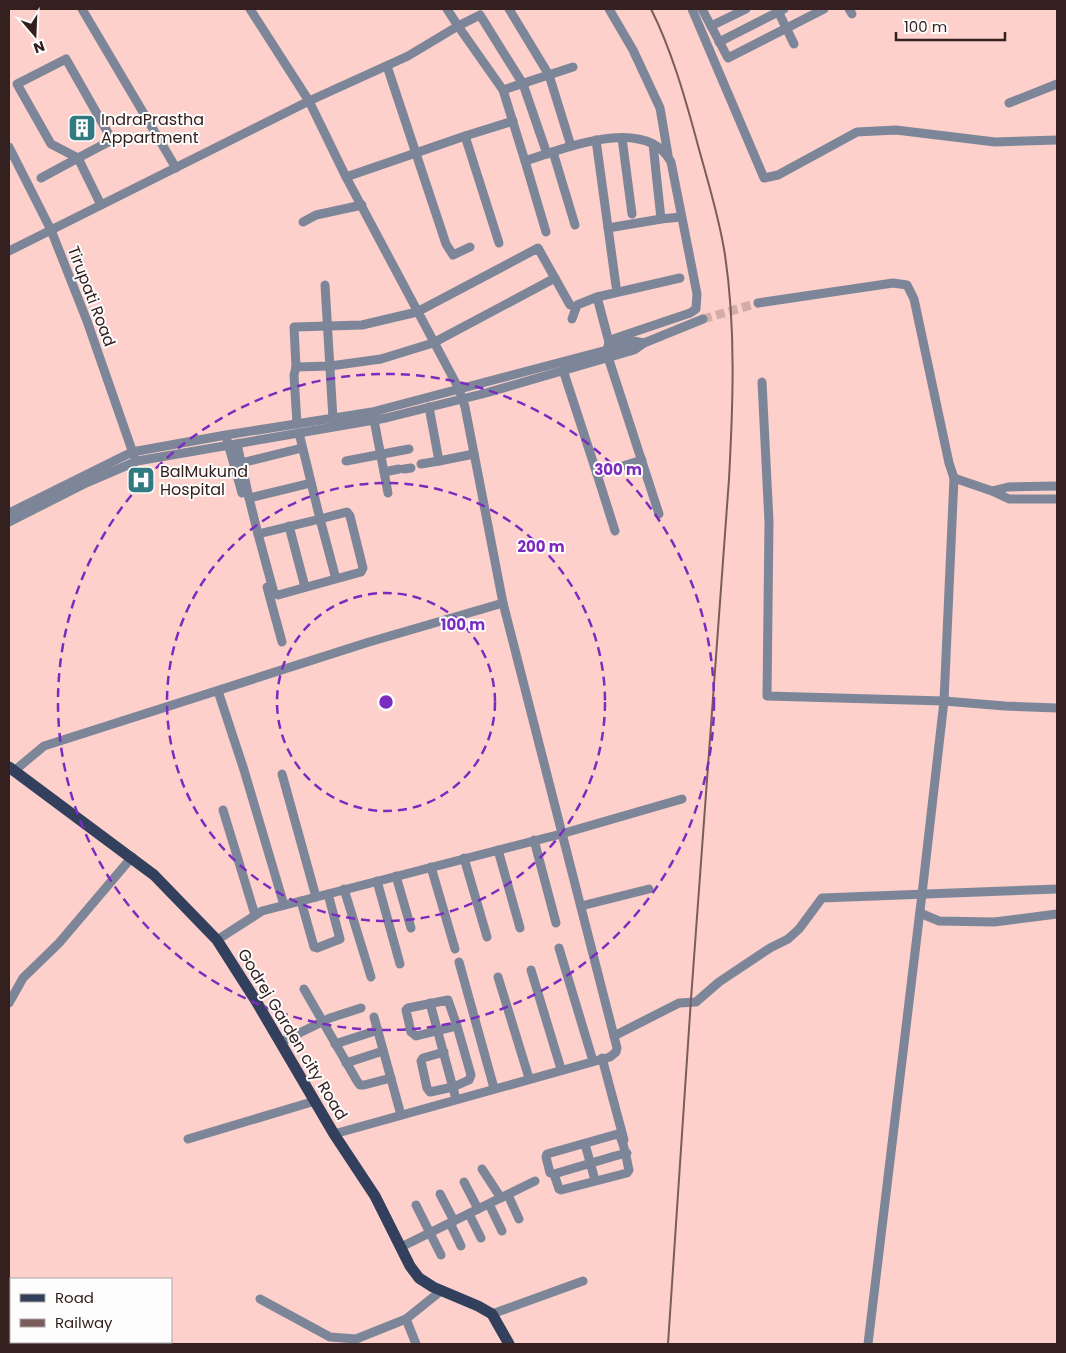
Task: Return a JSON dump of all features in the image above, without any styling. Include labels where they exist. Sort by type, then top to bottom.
[{"type":"main road","name":"Godrej Garden city Road","points":[[11,769],[154,875],[216,940],[256,1000],[334,1134],[375,1196],[410,1266],[419,1278],[492,1314]]},
{"type":"main road","points":[[492,1314],[509,1344]]},
{"type":"street","points":[[82,9],[176,168]]},
{"type":"street","points":[[250,9],[309,101],[346,177],[459,389],[474,454],[503,603],[614,1036],[616,1052],[614,1055],[334,1134]]},
{"type":"street","points":[[447,9],[503,90],[546,232]]},
{"type":"street","points":[[508,9],[549,75],[571,146]]},
{"type":"street","points":[[9,513],[132,452],[226,435],[374,420],[462,399],[563,370],[696,309],[697,294],[681,217],[674,170],[668,156],[660,108],[633,50],[609,9]]},
{"type":"street","points":[[692,9],[764,178],[778,175],[858,132],[896,130],[995,142],[1057,140]]},
{"type":"street","points":[[703,9],[728,58],[824,9]]},
{"type":"street","points":[[711,26],[746,9]]},
{"type":"street","points":[[719,42],[780,10],[794,44]]},
{"type":"street","points":[[9,251],[309,101],[408,56],[458,26],[480,16],[523,84],[575,225]]},
{"type":"street","points":[[42,178],[78,158],[112,140],[66,59],[13,85],[51,144],[78,158],[101,205]]},
{"type":"street","points":[[387,66],[446,244],[453,255],[470,247]]},
{"type":"street","points":[[503,90],[573,68]]},
{"type":"street","points":[[1009,103],[1057,84]]},
{"type":"street","points":[[346,177],[513,121]]},
{"type":"street","points":[[465,136],[498,243]]},
{"type":"street","points":[[525,161],[596,140],[622,138],[640,138],[653,144],[668,156]]},
{"type":"street","points":[[622,138],[632,214]]},
{"type":"street","points":[[596,140],[616,286]]},
{"type":"street","points":[[653,144],[661,219]]},
{"type":"street","name":"Tirupati Road","points":[[9,148],[51,230],[87,322],[136,461]]},
{"type":"street","points":[[303,222],[316,215],[362,205]]},
{"type":"street","points":[[608,228],[681,217]]},
{"type":"street","points":[[336,579],[298,428],[294,375],[296,367],[294,327],[362,325],[417,312],[538,248],[570,304]]},
{"type":"street","points":[[296,367],[330,366],[381,359],[433,343],[555,278]]},
{"type":"street","points":[[572,319],[577,305],[596,297],[680,278]]},
{"type":"street","points":[[758,303],[893,282],[907,285],[914,298],[954,478],[944,701],[868,1344]]},
{"type":"street","points":[[325,286],[333,419]]},
{"type":"street","points":[[596,297],[608,350],[659,514]]},
{"type":"street","points":[[9,522],[136,461],[233,444],[333,419],[372,412],[633,342],[644,343],[702,319]]},
{"type":"street","points":[[563,370],[616,531]]},
{"type":"street","points":[[762,382],[769,522],[768,696],[944,701],[1057,708]]},
{"type":"street","points":[[429,407],[439,461]]},
{"type":"street","points":[[374,420],[388,493]]},
{"type":"street","points":[[226,435],[233,444],[242,463],[258,534],[276,595],[363,570],[350,516],[347,512],[258,534]]},
{"type":"street","points":[[233,444],[282,642]]},
{"type":"street","points":[[242,463],[302,448]]},
{"type":"street","points":[[346,461],[409,449]]},
{"type":"street","points":[[421,464],[474,454]]},
{"type":"street","points":[[597,474],[642,460]]},
{"type":"street","points":[[384,472],[405,468]]},
{"type":"street","points":[[954,478],[1009,499],[1057,499]]},
{"type":"street","points":[[249,498],[311,482]]},
{"type":"street","points":[[992,491],[1008,487],[1057,486]]},
{"type":"street","points":[[289,526],[304,587]]},
{"type":"street","points":[[11,769],[44,746],[369,642],[503,603]]},
{"type":"street","points":[[218,691],[244,770],[284,905]]},
{"type":"street","points":[[282,774],[316,897]]},
{"type":"street","points":[[216,940],[262,911],[561,834],[682,800]]},
{"type":"street","points":[[223,810],[255,915]]},
{"type":"street","points":[[534,840],[556,923]]},
{"type":"street","points":[[498,850],[520,928]]},
{"type":"street","points":[[9,1003],[23,978],[59,943],[132,857]]},
{"type":"street","points":[[464,858],[487,937]]},
{"type":"street","points":[[431,867],[455,949]]},
{"type":"street","points":[[396,876],[411,928]]},
{"type":"street","points":[[377,881],[400,964]]},
{"type":"street","points":[[581,906],[649,889]]},
{"type":"street","points":[[614,1036],[679,1003],[696,1002],[719,982],[770,948],[788,939],[800,929],[822,898],[1057,889]]},
{"type":"street","points":[[344,890],[371,977]]},
{"type":"street","points":[[301,901],[314,947],[316,948],[340,940],[328,894]]},
{"type":"street","points":[[920,913],[939,922],[994,922],[1057,914]]},
{"type":"street","points":[[558,948],[592,1061]]},
{"type":"street","points":[[459,962],[494,1088]]},
{"type":"street","points":[[531,970],[561,1069]]},
{"type":"street","points":[[498,977],[529,1078]]},
{"type":"street","points":[[304,989],[360,1085],[391,1078]]},
{"type":"street","points":[[444,1052],[420,1061],[427,1088],[430,1092],[467,1082],[471,1076],[457,1026],[448,1000],[406,1010],[411,1032],[416,1036],[457,1026]]},
{"type":"street","points":[[430,1003],[456,1099]]},
{"type":"street","points":[[281,1042],[322,1022],[361,1008]]},
{"type":"street","points":[[374,1017],[402,1115]]},
{"type":"street","points":[[335,1044],[378,1030]]},
{"type":"street","points":[[346,1063],[383,1051]]},
{"type":"street","points":[[602,1058],[626,1153],[629,1170],[627,1173],[561,1190],[554,1174],[551,1174],[547,1166],[547,1154],[618,1134],[626,1153],[632,1171]]},
{"type":"street","points":[[188,1139],[315,1101]]},
{"type":"street","points":[[585,1144],[595,1180]]},
{"type":"street","points":[[554,1174],[626,1153]]},
{"type":"street","points":[[482,1169],[504,1196],[519,1219]]},
{"type":"street","points":[[401,1247],[535,1181]]},
{"type":"street","points":[[464,1182],[481,1238]]},
{"type":"street","points":[[440,1194],[461,1246]]},
{"type":"street","points":[[489,1204],[502,1231]]},
{"type":"street","points":[[416,1205],[441,1256]]},
{"type":"street","points":[[492,1314],[583,1281]]},
{"type":"street","points":[[260,1299],[330,1337],[355,1342],[406,1319],[442,1290]]},
{"type":"street","points":[[406,1319],[416,1344]]},
{"type":"tunnel","points":[[703,319],[758,303]]},
{"type":"railway","points":[[651,9],[665,40],[682,88],[719,225],[725,255],[731,311],[733,367],[729,479],[668,1344]]},
{"type":"place","name":"IndraPrastha Appartment","points":[[82,128]]},
{"type":"place","name":"BalMukund Hospital","points":[[141,480]]}]
